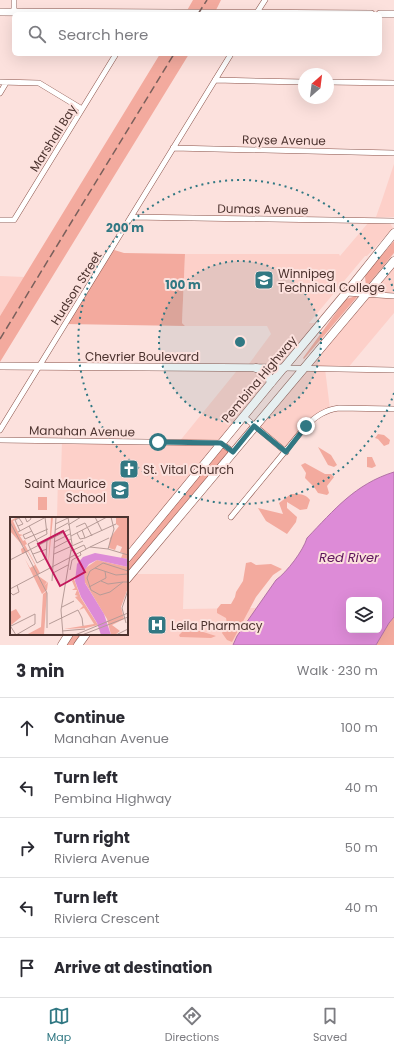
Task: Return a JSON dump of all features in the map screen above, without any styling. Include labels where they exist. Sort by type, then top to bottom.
[{"type":"main road","name":"Pembina Highway","points":[[128,557],[394,233]]},
{"type":"main road","points":[[128,578],[394,261]]},
{"type":"main road","points":[[256,368],[267,374],[270,379],[270,383]]},
{"type":"main road","points":[[170,506],[180,515]]},
{"type":"main road","points":[[62,645],[68,635]]},
{"type":"main road","points":[[78,645],[85,635]]},
{"type":"street","points":[[0,12],[14,12],[14,0]]},
{"type":"street","points":[[258,12],[265,0]]},
{"type":"street","points":[[382,14],[394,14]]},
{"type":"street","name":"Marshall Bay","points":[[0,220],[14,220],[115,56]]},
{"type":"street","name":"Hudson Street","points":[[0,430],[230,56]]},
{"type":"street","points":[[215,80],[298,82]]},
{"type":"street","points":[[0,82],[39,83],[82,109]]},
{"type":"street","points":[[334,82],[394,83]]},
{"type":"street","points":[[0,93],[6,83]]},
{"type":"street","name":"Royse Avenue","points":[[173,148],[394,152]]},
{"type":"street","name":"Dumas Avenue","points":[[131,217],[394,221]]},
{"type":"street","points":[[346,293],[394,296]]},
{"type":"street","name":"Chevrier Boulevard","points":[[0,366],[284,368]]},
{"type":"street","points":[[284,368],[394,370]]},
{"type":"street","points":[[231,517],[312,420],[324,412],[339,408],[394,409]]},
{"type":"street","points":[[243,416],[286,452]]},
{"type":"street","name":"Manahan Avenue","points":[[0,440],[221,443]]},
{"type":"street","points":[[221,443],[233,452]]},
{"type":"shaded area","points":[[193,0],[221,0],[215,12],[186,12]]},
{"type":"shaded area","points":[[159,56],[188,56],[0,362],[0,316]]},
{"type":"shaded area","points":[[394,164],[394,217],[376,217],[382,200]]},
{"type":"shaded area","points":[[368,223],[390,223],[393,228],[367,256],[365,256],[309,323],[321,323],[128,557],[128,517],[57,517],[58,477],[61,477],[62,440],[179,442],[239,368],[246,368],[271,334],[267,326],[185,326],[182,323],[185,254],[339,254],[340,256]]},
{"type":"shaded area","points":[[394,241],[394,253],[366,286],[365,277],[367,272]]},
{"type":"shaded area","points":[[111,249],[124,253],[185,254],[182,323],[185,326],[65,324]]},
{"type":"shaded area","points":[[394,261],[394,313],[347,369],[325,369],[330,409],[318,415],[286,452],[254,426]]},
{"type":"shaded area","points":[[0,276],[24,277],[0,316]]},
{"type":"shaded area","points":[[357,297],[304,359],[303,358],[346,299]]},
{"type":"shaded area","points":[[378,434],[384,435],[390,440],[389,444],[384,446],[378,439],[375,438]]},
{"type":"shaded area","points":[[221,443],[233,452],[128,578],[128,557]]},
{"type":"shaded area","points":[[318,447],[331,455],[337,465],[334,467],[328,465]]},
{"type":"shaded area","points":[[367,457],[372,457],[376,466],[372,468],[367,467]]},
{"type":"shaded area","points":[[305,463],[325,474],[331,474],[334,477],[327,486],[329,493],[327,495],[318,493],[305,478],[306,473],[301,465]]},
{"type":"shaded area","points":[[291,494],[304,495],[310,500],[307,509],[300,510],[287,502],[287,508],[297,517],[296,522],[287,534],[266,521],[258,508],[283,514],[279,503]]},
{"type":"shaded area","points":[[38,497],[47,497],[47,510],[38,510]]},
{"type":"shaded area","points":[[251,562],[256,565],[271,564],[282,569],[273,575],[256,597],[232,642],[227,640],[222,633],[227,623],[226,618],[217,613],[217,609],[221,604],[231,604],[243,581],[246,563]]},
{"type":"shaded area","points":[[132,574],[184,574],[183,609],[257,608],[233,645],[78,645],[85,635],[128,635],[128,578]]},
{"type":"shaded area","points":[[394,617],[394,645],[376,645],[389,623]]},
{"type":"shaded area","points":[[200,631],[216,636],[211,638],[180,637],[179,635],[182,632]]},
{"type":"shaded area","points":[[68,635],[85,635],[78,645],[62,645]]},
{"type":"water","name":"Red River","points":[[394,472],[394,617],[376,645],[233,645],[237,636],[276,580],[294,561],[307,538],[336,508],[368,483]]},
{"type":"railway","points":[[199,12],[207,0]]},
{"type":"railway","points":[[0,339],[173,56]]},
{"type":"place","name":"Winnipeg Technical College","points":[[264,280]]},
{"type":"place","name":"St. Vital Church","points":[[129,469]]},
{"type":"place","name":"Saint Maurice School","points":[[120,490]]},
{"type":"place","name":"Leila Pharmacy","points":[[157,625]]},
{"type":"route","points":[[158,442],[221,443],[233,452],[254,426],[286,452],[306,426]]}]
